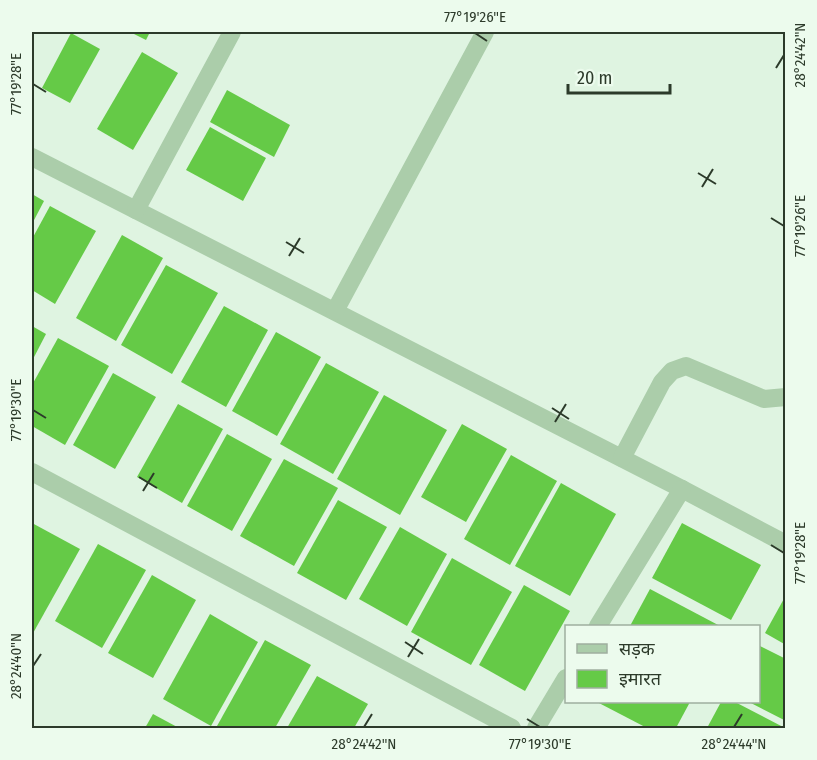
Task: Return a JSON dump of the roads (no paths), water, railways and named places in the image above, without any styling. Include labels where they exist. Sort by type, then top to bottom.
[{"type":"street","points":[[136,210],[232,32]]},
{"type":"street","points":[[335,311],[485,32]]},
{"type":"street","points":[[32,157],[786,544]]},
{"type":"street","points":[[622,458],[662,381],[672,371],[686,366],[764,399],[786,397]]},
{"type":"street","points":[[32,472],[512,729]]},
{"type":"street","points":[[599,625],[682,489]]},
{"type":"street","points":[[536,729],[565,681]]}]
